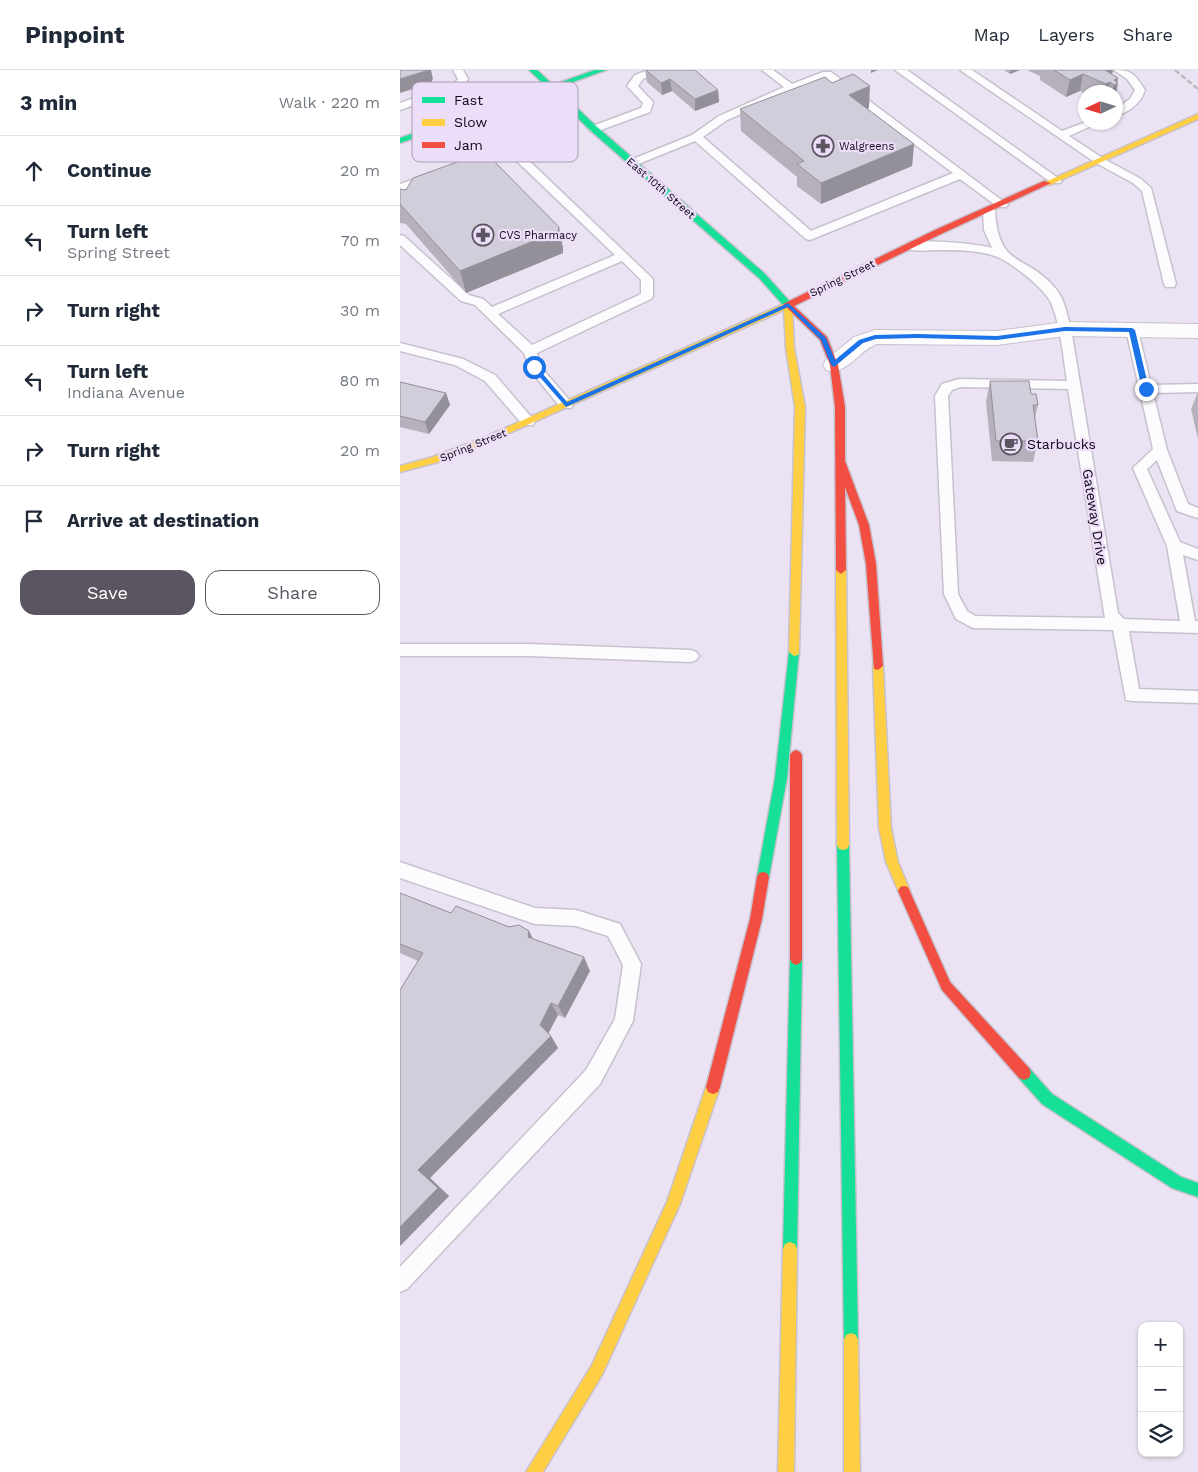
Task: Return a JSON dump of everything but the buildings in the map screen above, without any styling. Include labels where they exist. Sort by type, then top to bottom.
[{"type":"main road","name":"East 10th Street","points":[[533,70],[546,82]]},
{"type":"main road","points":[[566,82],[602,70]]},
{"type":"main road","name":"East 10th Street","points":[[578,113],[762,276],[788,305],[824,339],[834,365],[840,407],[852,1472]]},
{"type":"main road","name":"Spring Street","points":[[400,469],[443,456],[528,422],[788,305],[910,246],[1198,116]]},
{"type":"main road","points":[[400,141],[412,137]]},
{"type":"main road","points":[[786,1472],[797,824],[794,659],[800,407],[790,348],[788,305]]},
{"type":"main road","points":[[840,460],[864,525],[871,564],[875,611],[885,828],[892,862],[946,986],[1047,1099],[1177,1183],[1198,1190]]},
{"type":"main road","points":[[534,1472],[597,1370],[673,1204],[711,1095],[756,919],[781,778],[794,659]]},
{"type":"street","points":[[834,365],[861,342],[875,337],[997,338],[1065,329],[1198,331]]},
{"type":"lane","points":[[458,70],[463,79],[461,82]]},
{"type":"lane","points":[[594,129],[646,110],[648,102],[632,86],[639,77],[657,70]]},
{"type":"lane","points":[[767,70],[791,88]]},
{"type":"lane","points":[[900,70],[1056,181]]},
{"type":"lane","points":[[964,70],[1100,161],[1136,181],[1147,190],[1170,284]]},
{"type":"lane","points":[[1119,70],[1131,77],[1140,90],[1139,96],[1133,103],[1123,109]]},
{"type":"lane","points":[[632,163],[696,136],[723,118],[828,74],[1002,204]]},
{"type":"lane","points":[[400,107],[412,103]]},
{"type":"lane","points":[[1061,135],[1078,128]]},
{"type":"lane","points":[[696,136],[810,236],[961,174]]},
{"type":"lane","points":[[404,202],[405,186],[464,162]]},
{"type":"lane","points":[[525,162],[647,279],[647,296],[530,351]]},
{"type":"lane","points":[[989,210],[990,230],[1001,254]]},
{"type":"lane","points":[[400,239],[465,298],[478,302],[530,351],[534,367],[566,405]]},
{"type":"lane","points":[[910,246],[951,246],[986,250],[1001,254]]},
{"type":"lane","name":"Gateway Drive","points":[[1001,254],[1039,280],[1051,291],[1058,304],[1065,329],[1111,615],[1120,624],[1132,695],[1198,697]]},
{"type":"lane","points":[[489,313],[624,256]]},
{"type":"lane","points":[[1132,330],[1160,450],[1182,507],[1198,513]]},
{"type":"lane","points":[[400,347],[459,362],[490,378],[528,422]]},
{"type":"lane","points":[[1073,385],[959,383],[947,387],[941,396],[951,594],[960,615],[973,622],[1194,627],[1174,546],[1140,468],[1160,450]]},
{"type":"lane","points":[[1146,389],[1198,388]]},
{"type":"lane","points":[[1174,546],[1198,555]]},
{"type":"lane","points":[[400,650],[529,650],[691,656]]},
{"type":"lane","points":[[400,870],[535,916],[576,918],[614,930],[632,964],[624,1021],[594,1077],[400,1282]]},
{"type":"railway","points":[[1175,70],[1198,89]]},
{"type":"traffic: fast","points":[[533,70],[545,82]]},
{"type":"traffic: fast","points":[[568,82],[602,70]]},
{"type":"traffic: fast","points":[[578,114],[762,276],[787,304]]},
{"type":"traffic: fast","points":[[400,141],[412,137]]},
{"type":"traffic: fast","points":[[763,877],[781,778],[794,652]]},
{"type":"traffic: fast","points":[[843,845],[851,1340]]},
{"type":"traffic: fast","points":[[790,1249],[796,959]]},
{"type":"traffic: fast","points":[[1024,1073],[1047,1099],[1177,1183],[1198,1190]]},
{"type":"traffic: slow","points":[[1047,183],[1198,116]]},
{"type":"traffic: slow","points":[[400,469],[435,460],[486,440],[788,305]]},
{"type":"traffic: slow","points":[[788,305],[790,348],[800,407],[794,652]]},
{"type":"traffic: slow","points":[[841,570],[843,845]]},
{"type":"traffic: slow","points":[[878,666],[885,828],[892,862],[904,891]]},
{"type":"traffic: slow","points":[[534,1472],[597,1370],[673,1204],[713,1087]]},
{"type":"traffic: slow","points":[[786,1472],[790,1249]]},
{"type":"traffic: slow","points":[[851,1340],[852,1472]]},
{"type":"traffic: jam","points":[[788,305],[938,232],[1047,183]]},
{"type":"traffic: jam","points":[[787,304],[824,339],[834,365],[840,407],[841,570]]},
{"type":"traffic: jam","points":[[840,460],[864,525],[871,564],[878,666]]},
{"type":"traffic: jam","points":[[796,755],[796,959]]},
{"type":"traffic: jam","points":[[713,1087],[756,919],[763,877]]},
{"type":"traffic: jam","points":[[904,891],[946,986],[1024,1073]]},
{"type":"place","name":"Walgreens","points":[[823,146]]},
{"type":"place","name":"CVS Pharmacy","points":[[483,235]]},
{"type":"place","name":"Starbucks","points":[[1011,444]]},
{"type":"route","points":[[534,367],[566,405],[788,305],[824,339],[834,365],[861,342],[875,337],[997,338],[1065,329],[1132,330],[1146,389]]}]
